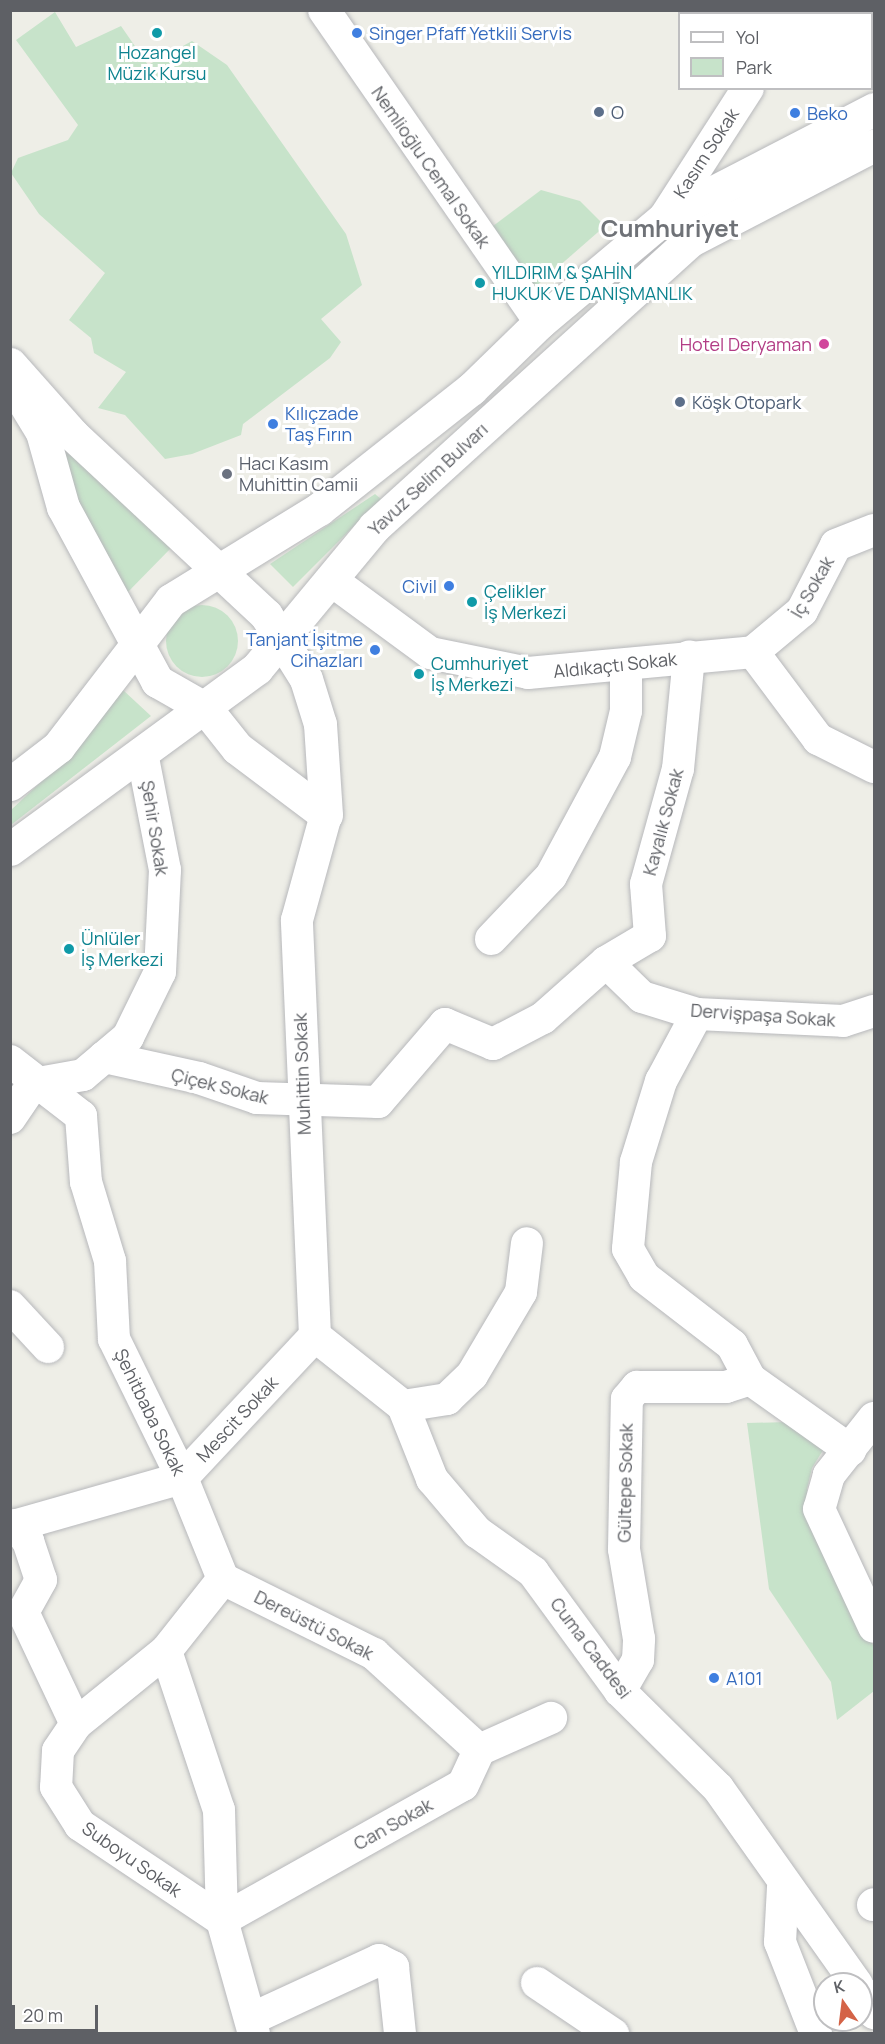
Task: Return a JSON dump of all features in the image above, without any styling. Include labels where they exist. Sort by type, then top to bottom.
[{"type":"main road","points":[[10,784],[58,747],[171,600],[219,573],[319,509],[471,389],[540,322],[665,217],[874,109]]},
{"type":"main road","name":"Yavuz Selim Bulvarı","points":[[10,849],[142,753],[207,710],[257,668],[374,526],[689,241],[874,145]]},
{"type":"main road","points":[[10,364],[52,427],[63,507],[156,681],[207,710],[237,748],[326,815]]},
{"type":"main road","points":[[10,386],[52,427],[266,615],[306,679],[320,724],[326,815]]},
{"type":"street","name":"Nemlioğlu Cemal Sokak","points":[[324,10],[540,322]]},
{"type":"street","name":"Kasım Sokak","points":[[665,217],[747,90]]},
{"type":"street","name":"İç Sokak","points":[[753,652],[802,611],[836,545],[874,530]]},
{"type":"street","name":"Aldıkaçtı Sokak","points":[[331,580],[430,653],[528,673],[626,666],[688,657],[753,652]]},
{"type":"street","points":[[753,652],[819,739],[874,767]]},
{"type":"street","name":"Kayalık Sokak","points":[[606,962],[650,936],[646,884],[678,769],[688,657]]},
{"type":"street","points":[[491,939],[550,876],[615,757],[626,711],[626,666]]},
{"type":"street","name":"Şehir Sokak","points":[[33,1084],[83,1075],[128,1037],[160,972],[165,870],[142,753]]},
{"type":"street","name":"Muhittin Sokak","points":[[315,1336],[302,1102],[297,920],[326,815]]},
{"type":"street","points":[[302,1102],[378,1102],[445,1024],[493,1044],[543,1018],[606,962]]},
{"type":"street","name":"Dervişpaşa Sokak","points":[[606,962],[642,997],[697,1014],[843,1021],[874,1011]]},
{"type":"street","points":[[697,1014],[661,1081],[636,1162],[628,1250],[644,1277],[732,1345],[750,1379],[850,1450]]},
{"type":"street","name":"Çiçek Sokak","points":[[104,1057],[199,1078],[257,1098],[302,1102]]},
{"type":"street","name":"Şehitbaba Sokak","points":[[10,1061],[33,1084],[81,1116],[86,1182],[110,1261],[114,1339],[182,1478],[223,1580]]},
{"type":"street","points":[[10,1119],[33,1084]]},
{"type":"street","points":[[403,1406],[447,1399],[472,1375],[521,1292],[527,1243]]},
{"type":"street","points":[[10,1306],[48,1347]]},
{"type":"street","name":"Mescit Sokak","points":[[13,1526],[182,1478],[315,1336]]},
{"type":"street","name":"Cuma Caddesi","points":[[315,1336],[403,1406],[432,1479],[477,1532],[533,1572],[620,1691],[718,1788],[754,1836],[783,1887],[847,1972]]},
{"type":"street","name":"Gültepe Sokak","points":[[620,1691],[638,1660],[639,1639],[624,1549],[627,1399],[637,1388],[726,1387],[750,1379]]},
{"type":"street","points":[[874,1418],[829,1475],[819,1509],[874,1627]]},
{"type":"street","points":[[13,1526],[28,1540],[41,1580],[23,1611],[76,1724]]},
{"type":"street","name":"Suboyu Sokak","points":[[222,1920],[80,1826],[56,1787],[58,1751],[76,1724],[166,1651],[223,1580]]},
{"type":"street","name":"Dereüstü Sokak","points":[[223,1580],[374,1654],[479,1750]]},
{"type":"street","points":[[166,1651],[219,1810],[222,1920],[253,2026],[379,1959],[393,1966],[400,2034]]},
{"type":"street","points":[[479,1750],[551,1718]]},
{"type":"street","name":"Can Sokak","points":[[222,1920],[464,1785],[479,1750]]},
{"type":"street","points":[[783,1887],[780,1942],[816,2034]]},
{"type":"street","points":[[537,1983],[613,2034]]},
{"type":"green space","points":[[55,12],[76,47],[121,26],[148,65],[192,41],[227,65],[346,234],[362,285],[321,319],[341,342],[330,358],[243,424],[241,435],[192,454],[165,459],[125,415],[98,408],[126,372],[94,353],[91,338],[69,320],[105,273],[39,214],[11,173],[18,158],[68,140],[78,125],[16,40]]},
{"type":"green space","points":[[541,190],[580,201],[605,226],[534,288],[489,229]]},
{"type":"green space","points":[[56,437],[172,547],[125,595],[87,531]]},
{"type":"green space","points":[[375,494],[381,499],[293,587],[270,564]]},
{"type":"green space","points":[[202,605],[222,611],[232,621],[238,641],[232,661],[222,671],[202,677],[182,671],[172,661],[166,641],[172,621],[182,611]]},
{"type":"green space","points":[[123,690],[151,716],[11,825],[11,810],[60,764]]},
{"type":"green space","points":[[789,1422],[825,1447],[812,1468],[807,1489],[814,1533],[874,1647],[874,1691],[837,1720],[831,1682],[769,1589],[747,1423]]},
{"type":"place","name":"Hozangel Müzik Kursu","points":[[157,33]]},
{"type":"place","name":"Singer Pfaff Yetkili Servis","points":[[357,33]]},
{"type":"place","name":"O","points":[[599,112]]},
{"type":"place","name":"Beko","points":[[795,113]]},
{"type":"place","name":"YILDIRIM & ŞAHİN HUKUK VE DANIŞMANLIK","points":[[480,283]]},
{"type":"place","name":"Hotel Deryaman","points":[[824,344]]},
{"type":"place","name":"Köşk Otopark","points":[[680,402]]},
{"type":"place","name":"Kılıçzade Taş Fırın","points":[[273,424]]},
{"type":"place","name":"Hacı Kasım Muhittin Camii","points":[[227,474]]},
{"type":"place","name":"Civil","points":[[449,586]]},
{"type":"place","name":"Çelikler İş Merkezi","points":[[472,602]]},
{"type":"place","name":"Tanjant İşitme Cihazları","points":[[375,650]]},
{"type":"place","name":"Cumhuriyet İş Merkezi","points":[[419,674]]},
{"type":"place","name":"Ünlüler İş Merkezi","points":[[69,949]]},
{"type":"place","name":"A101","points":[[714,1678]]},
{"type":"district","name":"Cumhuriyet","points":[[670,228]]}]
